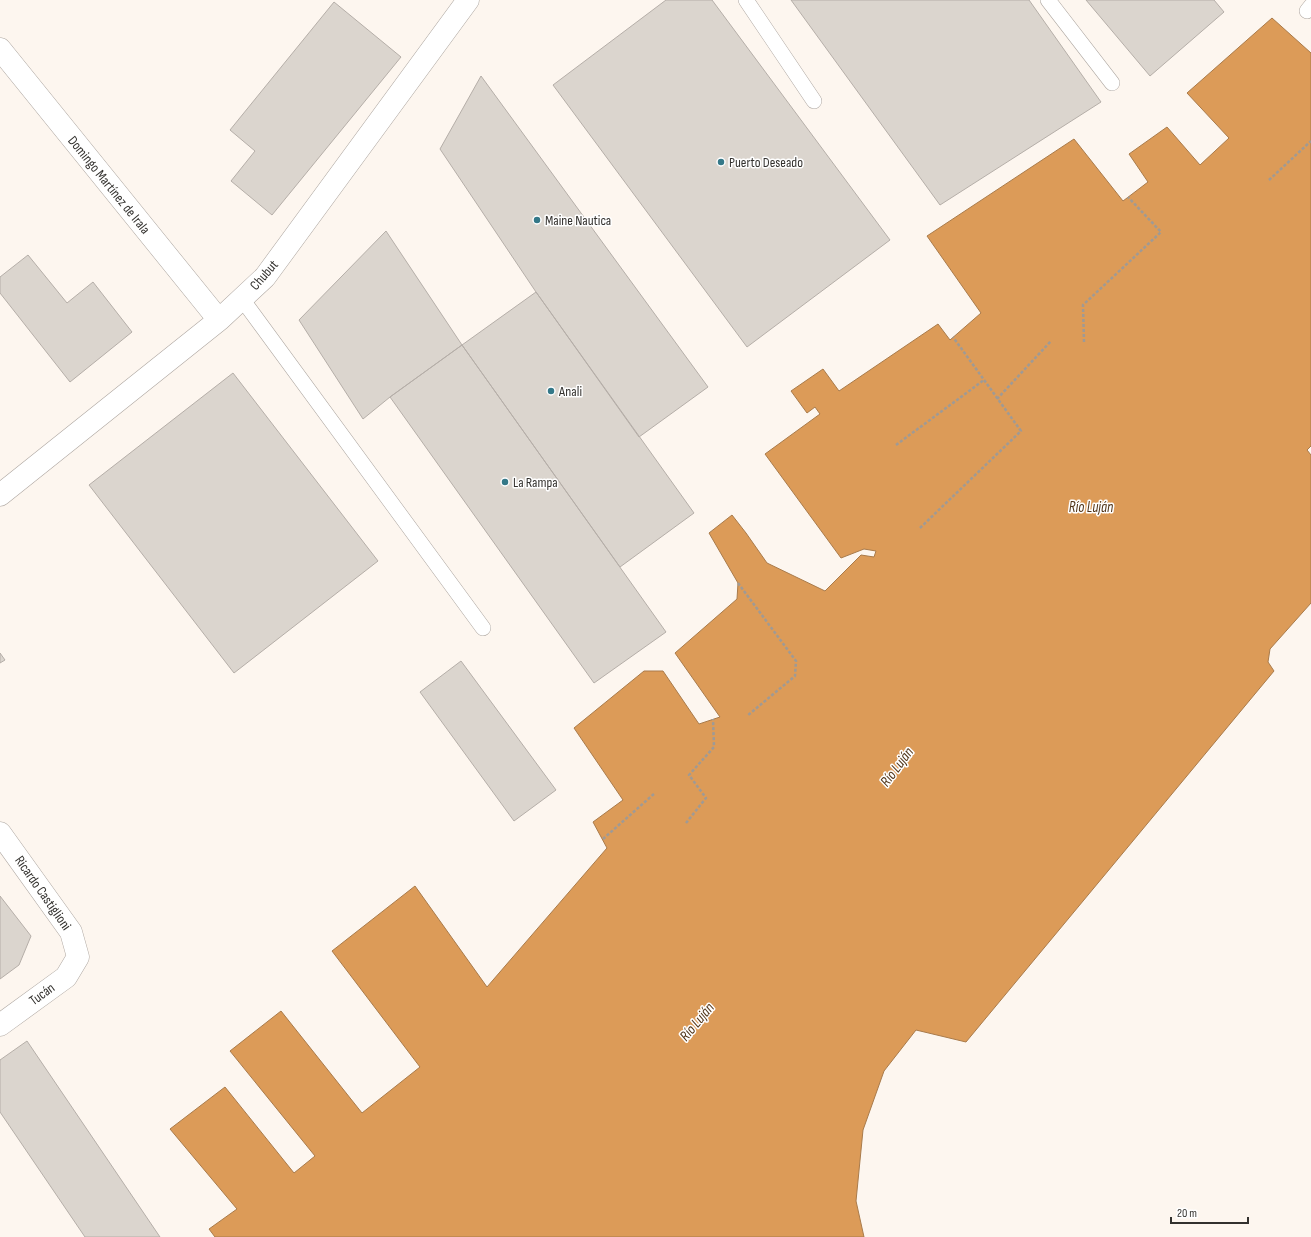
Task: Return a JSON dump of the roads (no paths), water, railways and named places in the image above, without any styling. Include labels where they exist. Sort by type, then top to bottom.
[{"type":"street","name":"Chubut","points":[[0,495],[219,320],[265,277],[468,0]]},
{"type":"street","name":"Domingo Martínez de Irala","points":[[0,50],[219,320]]},
{"type":"street","name":"Ricardo Castiglioni","points":[[0,833],[71,932],[78,957]]},
{"type":"street","name":"Tucán","points":[[0,1025],[66,977],[78,957]]},
{"type":"lane","points":[[746,0],[814,101]]},
{"type":"lane","points":[[1048,0],[1112,83]]},
{"type":"lane","points":[[242,299],[483,628]]},
{"type":"water","name":"Río Luján","points":[[1272,18],[1311,53],[1311,446],[1307,450],[1311,455],[1311,603],[1270,649],[1268,662],[1274,671],[966,1042],[916,1030],[884,1071],[863,1130],[856,1201],[864,1237],[215,1237],[209,1229],[237,1209],[170,1129],[225,1087],[294,1173],[315,1156],[230,1051],[281,1011],[362,1113],[420,1067],[332,951],[415,886],[487,987],[607,848],[593,822],[623,800],[574,728],[644,671],[663,671],[699,724],[720,717],[675,653],[737,599],[738,583],[709,533],[732,515],[767,563],[825,591],[861,555],[874,557],[876,551],[864,549],[841,558],[765,454],[820,414],[815,407],[807,413],[791,391],[823,369],[839,391],[938,324],[950,340],[981,313],[927,236],[1074,139],[1123,201],[1148,182],[1129,154],[1167,127],[1200,165],[1229,138],[1187,93]]},
{"type":"place","name":"Puerto Deseado","points":[[721,162]]},
{"type":"place","name":"Maine Nautica","points":[[537,220]]},
{"type":"place","name":"Anali","points":[[551,391]]},
{"type":"place","name":"La Rampa","points":[[505,482]]}]
